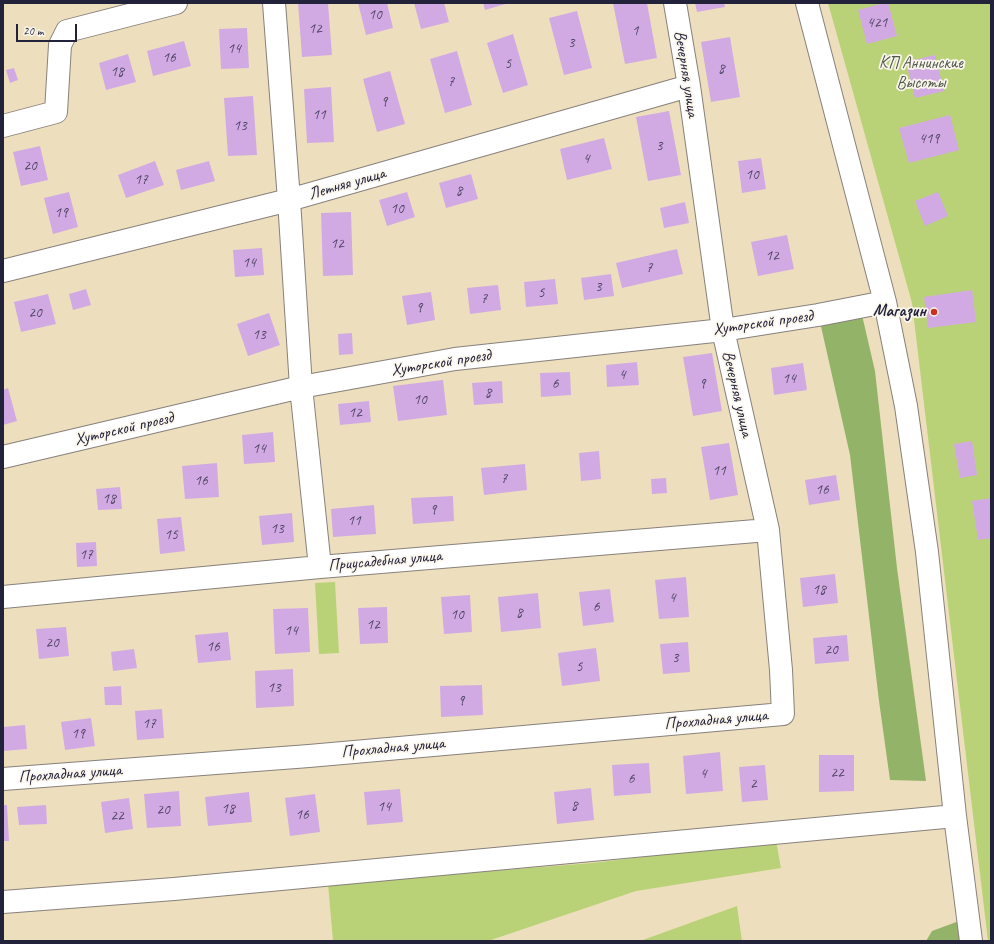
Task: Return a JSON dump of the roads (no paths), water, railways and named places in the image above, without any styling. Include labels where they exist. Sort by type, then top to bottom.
[{"type":"street","points":[[3,126],[56,112],[60,45],[67,31],[176,3]]},
{"type":"street","points":[[274,3],[301,387],[320,567]]},
{"type":"street","name":"Вечерняя улица","points":[[675,3],[689,86],[723,330],[768,530],[781,670],[783,714]]},
{"type":"street","points":[[807,3],[885,302],[906,406],[927,552],[970,941]]},
{"type":"street","name":"Летняя улица","points":[[3,271],[289,200],[689,86]]},
{"type":"street","name":"Хуторской проезд","points":[[3,457],[301,387],[455,359],[723,330],[818,315],[885,302]]},
{"type":"street","name":"Приусадебная улица","points":[[3,597],[320,567],[768,530]]},
{"type":"street","name":"Прохладная улица","points":[[3,779],[317,755],[783,714]]},
{"type":"street","points":[[3,902],[182,888],[955,816]]},
{"type":"place","name":"Магазин","points":[[934,312]]},
{"type":"park label","name":"КП Аннинские Высоты","points":[[921,74]]}]
